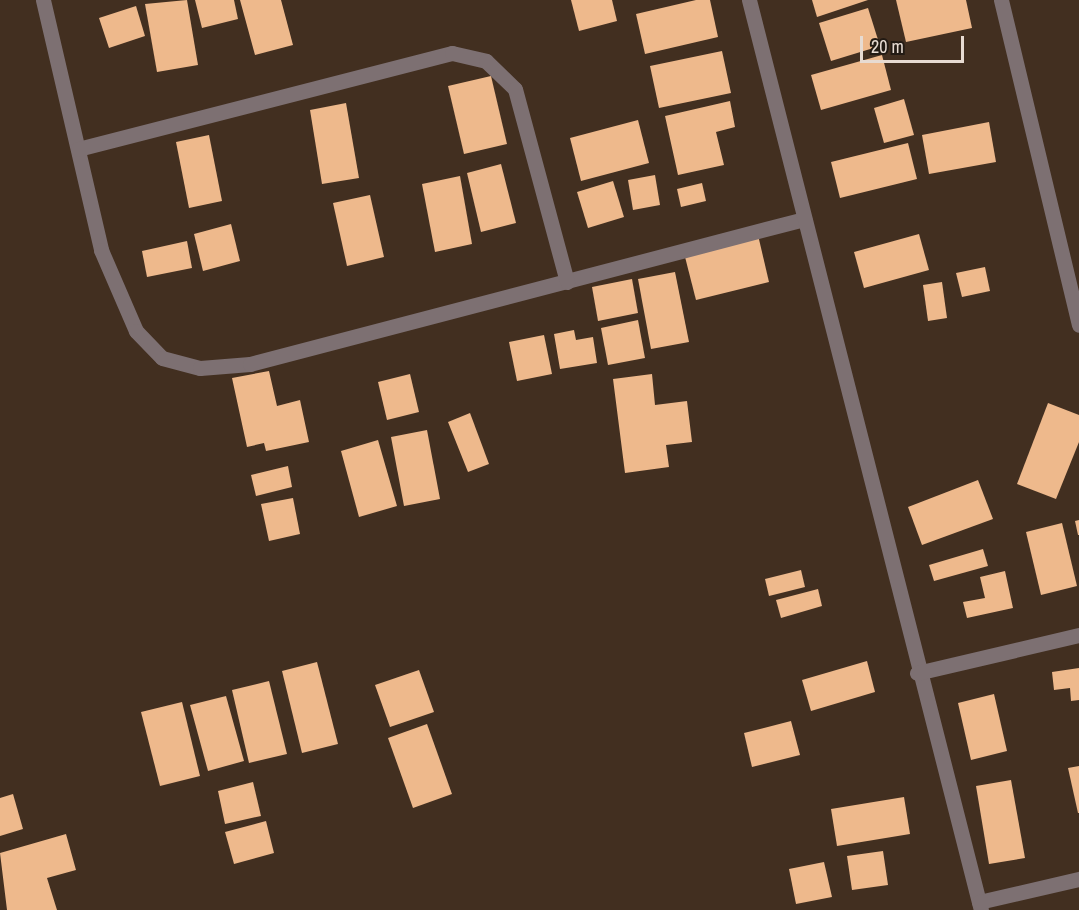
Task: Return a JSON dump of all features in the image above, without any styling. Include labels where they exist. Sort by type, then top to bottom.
[{"type":"street","points":[[43,0],[101,250],[136,331],[162,358],[200,368],[250,364],[804,219]]},
{"type":"street","points":[[749,0],[917,673],[980,906],[1079,879]]},
{"type":"street","points":[[1001,0],[1079,325]]},
{"type":"street","points":[[78,149],[452,53],[486,61],[515,89],[567,282]]},
{"type":"street","points":[[917,673],[1079,635]]},
{"type":"building","points":[[187,0],[198,65],[157,72],[145,4]]},
{"type":"building","points":[[195,0],[234,0],[238,19],[202,28]]},
{"type":"building","points":[[240,0],[281,0],[293,45],[255,55]]},
{"type":"building","points":[[571,0],[612,0],[617,21],[579,31]]},
{"type":"building","points":[[696,0],[710,0],[718,37],[645,54],[636,14]]},
{"type":"building","points":[[812,0],[868,0],[817,17]]},
{"type":"building","points":[[896,0],[966,0],[972,28],[906,42]]},
{"type":"building","points":[[136,6],[145,36],[109,48],[99,18]]},
{"type":"building","points":[[868,8],[880,46],[831,61],[819,23]]},
{"type":"building","points":[[722,51],[731,93],[659,108],[650,66]]},
{"type":"building","points":[[882,55],[891,90],[821,110],[811,75]]},
{"type":"building","points":[[491,76],[507,144],[464,154],[448,86]]},
{"type":"building","points":[[904,99],[914,135],[884,143],[874,108]]},
{"type":"building","points":[[730,101],[735,127],[716,132],[724,165],[678,175],[665,116]]},
{"type":"building","points":[[346,103],[359,178],[322,184],[310,110]]},
{"type":"building","points":[[638,120],[649,163],[581,181],[570,138]]},
{"type":"building","points":[[989,122],[996,162],[929,174],[922,135]]},
{"type":"building","points":[[209,135],[222,201],[189,208],[176,142]]},
{"type":"building","points":[[908,143],[917,179],[840,198],[831,162]]},
{"type":"building","points":[[501,164],[516,223],[481,232],[467,173]]},
{"type":"building","points":[[655,175],[660,205],[633,210],[628,180]]},
{"type":"building","points":[[460,176],[472,244],[435,252],[422,184]]},
{"type":"building","points":[[613,181],[624,217],[588,228],[577,192]]},
{"type":"building","points":[[702,183],[706,201],[681,207],[677,189]]},
{"type":"building","points":[[370,195],[384,257],[347,266],[333,203]]},
{"type":"building","points":[[231,224],[240,261],[203,271],[194,234]]},
{"type":"building","points":[[919,234],[929,270],[864,288],[854,252]]},
{"type":"building","points":[[758,235],[769,282],[696,300],[684,253]]},
{"type":"building","points":[[187,241],[192,268],[147,277],[142,251]]},
{"type":"building","points":[[985,267],[990,291],[962,297],[956,273]]},
{"type":"building","points":[[675,272],[689,342],[651,349],[638,279]]},
{"type":"building","points":[[632,279],[638,313],[598,321],[592,287]]},
{"type":"building","points":[[942,282],[947,318],[928,321],[923,285]]},
{"type":"building","points":[[638,320],[645,358],[608,365],[601,328]]},
{"type":"building","points":[[574,330],[576,340],[593,337],[597,363],[560,369],[554,334]]},
{"type":"building","points":[[544,335],[552,374],[517,381],[509,342]]},
{"type":"building","points":[[269,371],[277,406],[300,400],[309,442],[266,451],[264,443],[247,447],[232,378]]},
{"type":"building","points":[[410,374],[419,412],[387,420],[378,382]]},
{"type":"building","points":[[652,374],[655,405],[687,401],[692,442],[666,445],[669,467],[625,473],[613,379]]},
{"type":"building","points":[[1048,403],[1079,415],[1079,442],[1056,499],[1017,484]]},
{"type":"building","points":[[470,413],[489,464],[468,472],[448,422]]},
{"type":"building","points":[[427,430],[440,499],[404,506],[391,437]]},
{"type":"building","points":[[378,440],[397,506],[359,517],[341,451]]},
{"type":"building","points":[[288,466],[292,487],[256,496],[251,475]]},
{"type":"building","points":[[978,480],[993,519],[922,545],[908,507]]},
{"type":"building","points":[[293,498],[300,534],[269,541],[261,504]]},
{"type":"building","points":[[1079,520],[1079,535],[1078,535],[1075,521]]},
{"type":"building","points":[[1062,523],[1077,586],[1041,595],[1026,532]]},
{"type":"building","points":[[983,549],[988,566],[934,581],[929,565]]},
{"type":"building","points":[[801,570],[805,587],[769,596],[765,579]]},
{"type":"building","points":[[1005,571],[1013,608],[967,618],[963,602],[985,598],[980,577]]},
{"type":"building","points":[[818,589],[822,606],[781,618],[776,600]]},
{"type":"building","points":[[867,661],[875,692],[811,711],[802,680]]},
{"type":"building","points":[[317,662],[338,744],[302,753],[282,671]]},
{"type":"building","points":[[1079,668],[1079,700],[1071,701],[1070,688],[1054,690],[1052,672]]},
{"type":"building","points":[[419,670],[434,712],[390,727],[375,685]]},
{"type":"building","points":[[269,681],[287,754],[249,763],[232,690]]},
{"type":"building","points":[[994,694],[1007,751],[971,760],[958,703]]},
{"type":"building","points":[[226,696],[244,761],[208,771],[190,705]]},
{"type":"building","points":[[182,702],[200,776],[160,786],[141,712]]},
{"type":"building","points":[[791,721],[800,755],[752,767],[744,733]]},
{"type":"building","points":[[427,724],[452,794],[413,808],[388,738]]},
{"type":"building","points":[[1079,766],[1079,813],[1078,813],[1068,768]]},
{"type":"building","points":[[1011,780],[1025,858],[989,864],[976,786]]},
{"type":"building","points":[[253,782],[261,816],[225,824],[218,791]]},
{"type":"building","points":[[13,794],[23,829],[0,836],[0,798]]},
{"type":"building","points":[[904,797],[910,834],[837,846],[831,809]]},
{"type":"building","points":[[266,821],[274,853],[234,864],[225,832]]},
{"type":"building","points":[[66,834],[76,870],[47,878],[57,910],[7,910],[0,853]]},
{"type":"building","points":[[883,851],[888,885],[852,890],[847,856]]},
{"type":"building","points":[[824,862],[832,897],[796,904],[789,869]]}]
